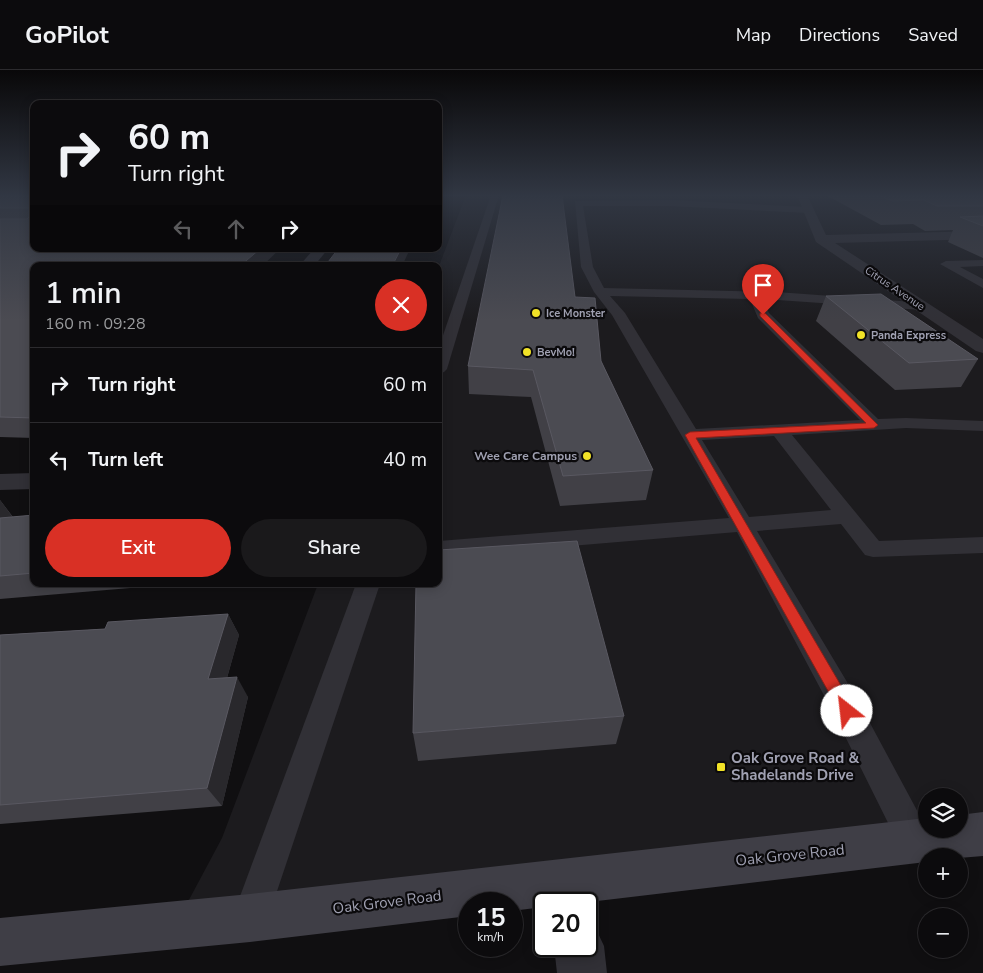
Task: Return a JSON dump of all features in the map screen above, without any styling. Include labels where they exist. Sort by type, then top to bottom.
[{"type":"main road","name":"Oak Grove Road","points":[[576,892],[680,867],[983,834]]},
{"type":"main road","name":"Oak Grove Road","points":[[0,942],[250,918],[533,896]]},
{"type":"street","points":[[821,239],[896,237]]},
{"type":"street","name":"Citrus Avenue","points":[[821,239],[983,347]]},
{"type":"street","points":[[310,262],[318,252]]},
{"type":"street","points":[[0,482],[30,481]]},
{"type":"street","points":[[580,957],[582,973]]},
{"type":"lane","points":[[442,360],[481,237]]},
{"type":"lane","points":[[583,237],[587,267],[600,292],[618,313],[742,524],[876,762],[915,841]]},
{"type":"lane","points":[[983,263],[946,264],[983,284]]},
{"type":"lane","points":[[600,292],[755,296],[922,306]]},
{"type":"lane","points":[[755,296],[763,315],[874,425]]},
{"type":"lane","points":[[690,435],[906,423],[983,426]]},
{"type":"lane","points":[[779,430],[873,549],[983,545]]},
{"type":"lane","points":[[442,550],[847,516]]},
{"type":"lane","points":[[250,918],[367,587]]},
{"type":"shaded area","points":[[450,237],[983,237],[983,834],[968,836],[968,788],[918,788],[918,838],[948,838],[474,892],[458,892],[458,894],[175,926],[222,838],[317,587],[442,587],[441,262]]},
{"type":"building","points":[[0,237],[30,237],[30,252],[256,252],[245,262],[30,262],[30,418],[0,417]]},
{"type":"building","points":[[494,237],[567,237],[575,297],[595,298],[601,361],[653,470],[563,476],[533,370],[468,366]]},
{"type":"building","points":[[336,252],[399,252],[394,262],[328,262]]},
{"type":"building","points":[[881,294],[978,359],[909,363],[826,296]]},
{"type":"building","points":[[30,515],[30,573],[0,576],[0,518]]},
{"type":"building","points":[[577,541],[624,716],[413,733],[416,587],[442,587],[442,550]]},
{"type":"building","points":[[228,614],[208,679],[237,677],[207,788],[0,805],[0,635],[105,629],[108,622]]},
{"type":"place","name":"Ice Monster","points":[[536,313]]},
{"type":"place","name":"Panda Express","points":[[861,335]]},
{"type":"place","name":"BevMo!","points":[[527,352]]},
{"type":"place","name":"Wee Care Campus","points":[[587,456]]},
{"type":"place","name":"Oak Grove Road & Shadelands Drive","points":[[721,767]]},
{"type":"route","points":[[763,315],[874,425],[690,435],[847,711]]}]
